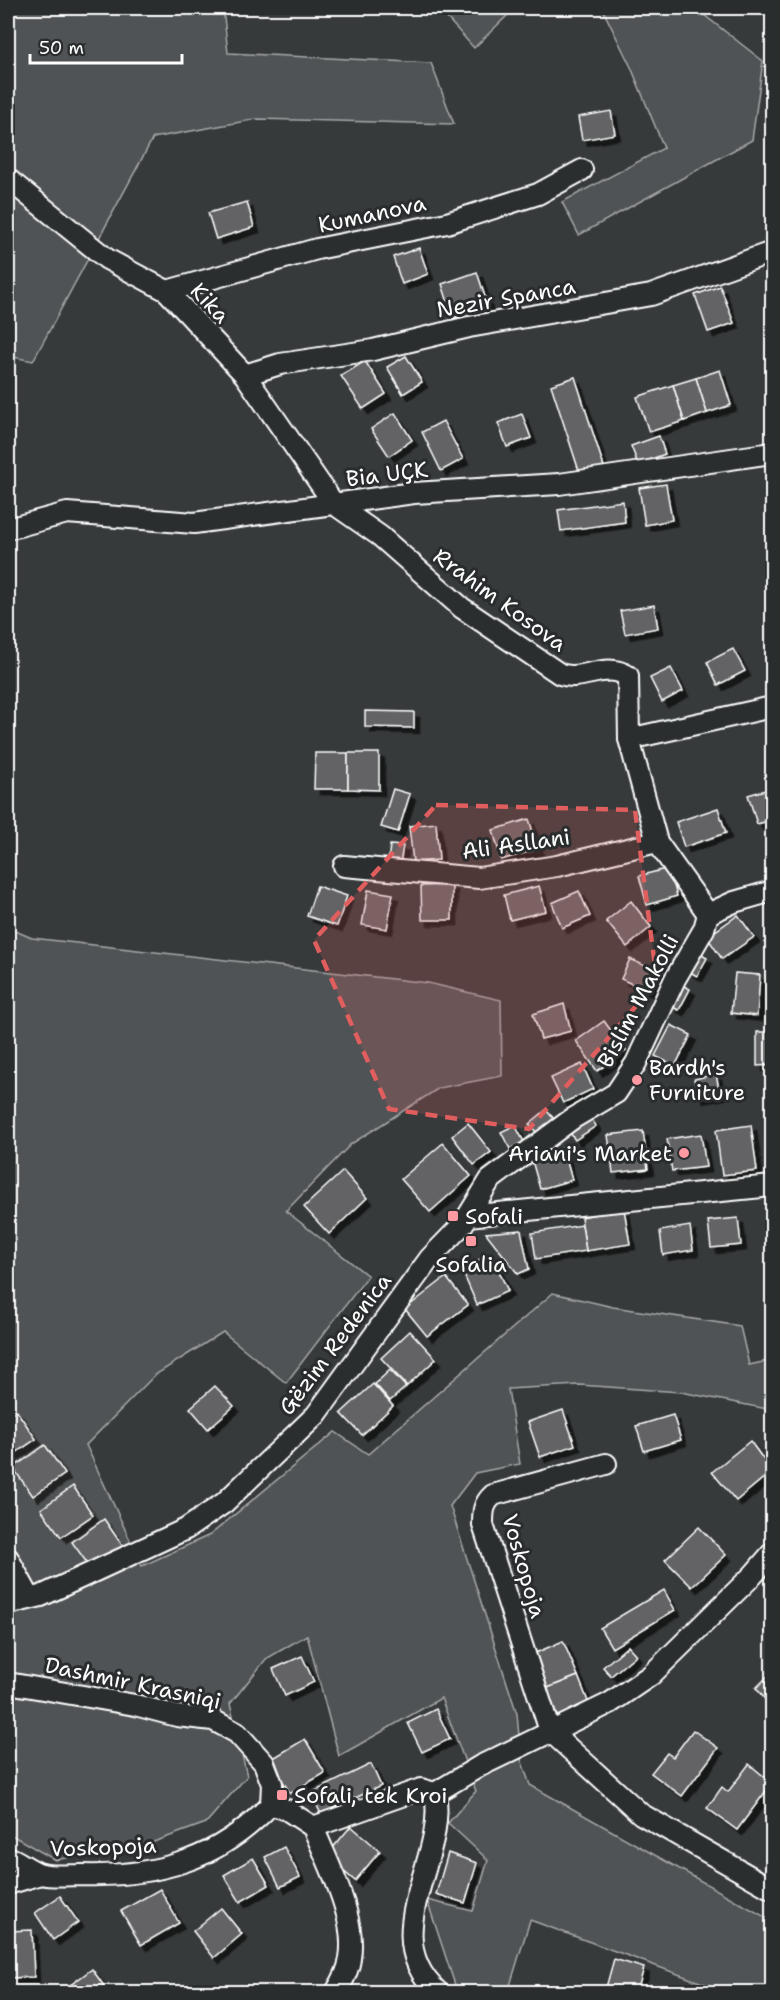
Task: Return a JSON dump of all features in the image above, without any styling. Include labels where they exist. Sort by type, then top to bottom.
[{"type":"street","name":"Kumanova","points":[[167,291],[317,249],[447,223],[538,194],[582,170]]},
{"type":"street","name":"Kika","points":[[8,179],[107,259],[167,291],[244,375],[334,504]]},
{"type":"street","name":"Nezir Spanca","points":[[244,375],[280,364],[373,350],[469,327],[651,295],[772,252]]},
{"type":"street","name":"Bia UÇK","points":[[8,528],[67,513],[194,523],[414,493],[559,484],[772,453]]},
{"type":"street","name":"Rrahim Kosova","points":[[334,504],[380,537],[462,608],[560,674],[574,678],[608,669],[628,676],[629,739],[657,842],[708,914]]},
{"type":"street","points":[[629,739],[772,707]]},
{"type":"street","name":"Ali Asllani","points":[[344,866],[479,878],[557,866],[657,842]]},
{"type":"street","points":[[708,914],[734,902],[772,891]]},
{"type":"street","name":"Bislim Makolli","points":[[468,1216],[490,1180],[572,1119],[616,1093],[636,1063],[675,979],[704,929],[708,914]]},
{"type":"street","points":[[468,1216],[772,1186]]},
{"type":"street","name":"Gëzim Redenica","points":[[8,1604],[30,1598],[135,1554],[186,1529],[224,1503],[316,1415],[430,1258],[468,1216]]},
{"type":"street","name":"Voskopoja","points":[[550,1731],[483,1525],[483,1513],[486,1502],[493,1495],[606,1464]]},
{"type":"street","points":[[313,1827],[420,1789],[435,1793],[550,1731],[610,1703],[651,1674],[753,1575],[772,1553]]},
{"type":"street","points":[[8,1558],[30,1598]]},
{"type":"street","name":"Dashmir Krasniqi","points":[[8,1683],[124,1702],[177,1716],[213,1720],[237,1733],[264,1763],[272,1784],[271,1804]]},
{"type":"street","points":[[550,1731],[641,1814],[772,1889]]},
{"type":"street","points":[[435,1793],[436,1826],[416,1899],[412,1936],[415,1959],[427,1982],[438,1992]]},
{"type":"street","points":[[271,1804],[287,1810],[313,1827],[344,1903],[351,1949],[350,1961],[336,1992]]},
{"type":"street","name":"Voskopoja","points":[[8,1857],[42,1874],[90,1875],[169,1868],[208,1852],[227,1841],[252,1824],[271,1804]]},
{"type":"street","points":[[8,1884],[42,1874]]},
{"type":"highlighted area","points":[[436,805],[635,810],[657,982],[529,1129],[389,1109],[314,940]]},
{"type":"shaded area","points":[[8,8],[223,8],[228,53],[431,63],[454,124],[257,119],[153,138],[33,361],[8,356]]},
{"type":"shaded area","points":[[438,8],[515,8],[474,48]]},
{"type":"shaded area","points":[[602,8],[695,8],[763,61],[752,140],[579,235],[562,202],[664,148],[631,67]]},
{"type":"shaded area","points":[[8,928],[32,938],[428,983],[501,1000],[502,1076],[439,1088],[351,1144],[286,1211],[368,1276],[286,1383],[223,1332],[155,1375],[86,1445],[142,1566],[210,1535],[335,1432],[368,1454],[553,1293],[613,1307],[740,1326],[749,1365],[772,1360],[772,1410],[681,1392],[579,1385],[508,1389],[520,1464],[475,1473],[450,1506],[517,1714],[521,1759],[530,1785],[772,1921],[772,1992],[727,1992],[530,1920],[508,1992],[457,1991],[427,1900],[473,1911],[488,1860],[448,1823],[476,1791],[441,1698],[339,1756],[307,1635],[266,1659],[230,1704],[247,1776],[206,1823],[148,1844],[55,1860],[8,1833]]},
{"type":"building","points":[[611,111],[615,134],[582,140],[578,117]]},
{"type":"building","points":[[247,202],[254,227],[216,239],[208,213]]},
{"type":"building","points":[[419,248],[428,274],[402,284],[393,257]]},
{"type":"building","points":[[477,272],[488,306],[453,318],[442,284]]},
{"type":"building","points":[[720,286],[734,323],[708,332],[695,295]]},
{"type":"building","points":[[406,356],[422,382],[403,394],[387,367]]},
{"type":"building","points":[[365,361],[386,394],[363,409],[341,376]]},
{"type":"building","points":[[720,370],[731,405],[707,413],[696,378]]},
{"type":"building","points":[[575,377],[604,467],[580,474],[551,385]]},
{"type":"building","points":[[696,378],[707,413],[684,421],[673,385]]},
{"type":"building","points":[[673,385],[684,421],[649,432],[637,397]]},
{"type":"building","points":[[395,413],[412,440],[389,456],[371,429]]},
{"type":"building","points":[[522,414],[531,438],[507,447],[498,423]]},
{"type":"building","points":[[443,421],[463,459],[441,471],[422,432]]},
{"type":"building","points":[[659,436],[665,454],[638,464],[631,446]]},
{"type":"building","points":[[666,484],[672,520],[645,525],[639,488]]},
{"type":"building","points":[[623,501],[625,522],[561,531],[558,510]]},
{"type":"building","points":[[654,605],[658,628],[625,634],[620,611]]},
{"type":"building","points":[[733,649],[745,671],[718,685],[707,662]]},
{"type":"building","points":[[671,668],[683,691],[662,702],[650,678]]},
{"type":"building","points":[[365,711],[414,712],[414,728],[365,727]]},
{"type":"building","points":[[315,753],[348,753],[348,789],[314,789]]},
{"type":"building","points":[[348,753],[379,753],[379,790],[348,789]]},
{"type":"building","points":[[772,788],[772,820],[757,824],[748,795]]},
{"type":"building","points":[[393,789],[410,794],[398,832],[381,827]]},
{"type":"building","points":[[718,808],[726,833],[684,847],[676,822]]},
{"type":"building","points":[[529,819],[538,849],[501,860],[493,830]]},
{"type":"building","points":[[436,823],[439,860],[413,862],[409,826]]},
{"type":"building","points":[[390,845],[403,846],[400,864],[388,863]]},
{"type":"building","points":[[669,868],[677,896],[647,905],[639,876]]},
{"type":"building","points":[[452,885],[452,920],[422,920],[421,886]]},
{"type":"building","points":[[317,886],[347,896],[337,926],[307,916]]},
{"type":"building","points":[[539,886],[546,911],[510,920],[504,895]]},
{"type":"building","points":[[368,890],[393,894],[387,929],[362,925]]},
{"type":"building","points":[[579,891],[590,916],[562,928],[552,903]]},
{"type":"building","points":[[631,901],[651,927],[627,947],[606,921]]},
{"type":"building","points":[[738,915],[754,937],[722,959],[707,937]]},
{"type":"building","points":[[698,953],[707,958],[697,976],[688,971]]},
{"type":"building","points":[[630,959],[656,971],[647,991],[621,979]]},
{"type":"building","points":[[735,973],[760,975],[757,1016],[731,1013]]},
{"type":"building","points":[[682,985],[690,989],[679,1010],[672,1007]]},
{"type":"building","points":[[564,1004],[571,1031],[541,1039],[533,1014]]},
{"type":"building","points":[[604,1021],[626,1051],[597,1071],[576,1041]]},
{"type":"building","points":[[671,1025],[691,1035],[675,1066],[655,1056]]},
{"type":"building","points":[[757,1032],[772,1032],[772,1065],[757,1066]]},
{"type":"building","points":[[582,1064],[593,1089],[563,1103],[551,1078]]},
{"type":"building","points":[[716,1074],[720,1094],[698,1098],[694,1079]]},
{"type":"building","points":[[546,1110],[554,1119],[537,1133],[529,1124]]},
{"type":"building","points":[[592,1119],[596,1126],[575,1140],[570,1133]]},
{"type":"building","points":[[468,1123],[491,1152],[474,1165],[452,1136]]},
{"type":"building","points":[[515,1125],[524,1142],[510,1149],[501,1132]]},
{"type":"building","points":[[751,1125],[757,1171],[722,1175],[716,1130]]},
{"type":"building","points":[[643,1131],[648,1169],[613,1173],[608,1135]]},
{"type":"building","points":[[701,1134],[706,1167],[672,1171],[667,1139]]},
{"type":"building","points":[[443,1143],[471,1176],[430,1212],[401,1179]]},
{"type":"building","points":[[563,1148],[572,1180],[540,1189],[531,1157]]},
{"type":"building","points":[[343,1171],[367,1198],[329,1234],[304,1207]]},
{"type":"building","points":[[624,1209],[630,1244],[586,1251],[581,1217]]},
{"type":"building","points":[[738,1218],[741,1245],[711,1248],[708,1221]]},
{"type":"building","points":[[582,1225],[586,1251],[536,1259],[532,1233]]},
{"type":"building","points":[[690,1226],[693,1250],[663,1255],[660,1231]]},
{"type":"building","points":[[521,1230],[529,1269],[518,1274],[486,1233]]},
{"type":"building","points":[[491,1254],[508,1291],[477,1305],[461,1268]]},
{"type":"building","points":[[446,1277],[468,1305],[427,1336],[405,1309]]},
{"type":"building","points":[[410,1331],[436,1359],[407,1386],[381,1358]]},
{"type":"building","points":[[390,1370],[406,1387],[390,1401],[375,1384]]},
{"type":"building","points":[[373,1384],[393,1406],[362,1435],[341,1413]]},
{"type":"building","points":[[215,1386],[234,1406],[208,1429],[190,1408]]},
{"type":"building","points":[[16,1410],[36,1439],[8,1458],[8,1416]]},
{"type":"building","points":[[563,1410],[575,1445],[540,1457],[528,1422]]},
{"type":"building","points":[[673,1415],[681,1440],[644,1451],[636,1426]]},
{"type":"building","points":[[750,1441],[772,1471],[736,1501],[712,1472]]},
{"type":"building","points":[[45,1445],[65,1474],[33,1496],[13,1468]]},
{"type":"building","points":[[73,1486],[93,1515],[61,1537],[41,1509]]},
{"type":"building","points":[[104,1519],[124,1548],[92,1570],[72,1542]]},
{"type":"building","points":[[699,1527],[726,1555],[692,1587],[665,1560]]},
{"type":"building","points":[[664,1590],[675,1610],[612,1648],[600,1628]]},
{"type":"building","points":[[563,1641],[578,1676],[545,1689],[531,1655]]},
{"type":"building","points":[[628,1646],[636,1655],[611,1676],[603,1667]]},
{"type":"building","points":[[302,1656],[314,1682],[285,1696],[273,1669]]},
{"type":"building","points":[[772,1672],[772,1708],[756,1688]]},
{"type":"building","points":[[578,1676],[591,1709],[559,1723],[545,1689]]},
{"type":"building","points":[[436,1709],[450,1739],[422,1752],[408,1723]]},
{"type":"building","points":[[693,1730],[718,1748],[682,1796],[651,1773],[667,1753],[673,1757]]},
{"type":"building","points":[[305,1739],[325,1773],[290,1793],[270,1760]]},
{"type":"building","points":[[371,1764],[381,1786],[321,1814],[311,1793]]},
{"type":"building","points":[[749,1764],[772,1783],[737,1830],[707,1808],[722,1787],[728,1792]]},
{"type":"building","points":[[351,1826],[380,1851],[355,1881],[326,1856]]},
{"type":"building","points":[[284,1847],[300,1877],[280,1887],[265,1857]]},
{"type":"building","points":[[448,1853],[477,1863],[465,1903],[436,1894]]},
{"type":"building","points":[[253,1858],[269,1885],[240,1902],[224,1875]]},
{"type":"building","points":[[160,1889],[179,1923],[141,1945],[121,1911]]},
{"type":"building","points":[[60,1896],[78,1922],[53,1940],[35,1913]]},
{"type":"building","points":[[221,1908],[242,1934],[214,1958],[193,1931]]},
{"type":"building","points":[[32,1930],[34,1977],[8,1978],[8,1931]]},
{"type":"building","points":[[614,1959],[644,1968],[637,1992],[605,1991]]},
{"type":"building","points":[[92,1969],[104,1986],[95,1992],[67,1992],[65,1989]]},
{"type":"place","name":"Bardh's Furniture","points":[[637,1080]]},
{"type":"place","name":"Ariani's Market","points":[[684,1153]]},
{"type":"place","name":"Sofali","points":[[453,1216]]},
{"type":"place","name":"Sofalia","points":[[471,1241]]},
{"type":"place","name":"Sofali, tek Kroi","points":[[282,1795]]}]
